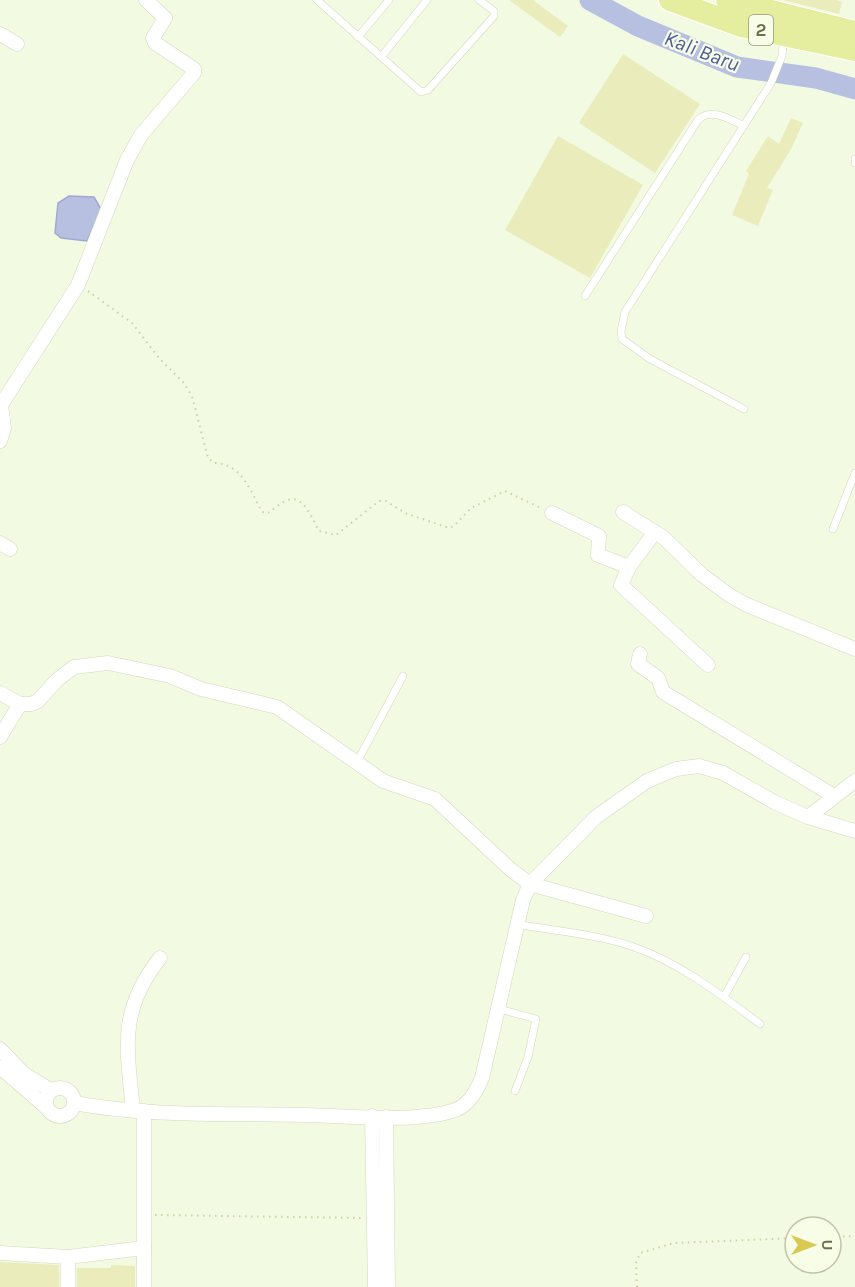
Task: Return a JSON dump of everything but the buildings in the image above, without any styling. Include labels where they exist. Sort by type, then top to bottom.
[{"type":"highway","name":"2","points":[[670,0],[741,26],[783,46],[855,50]]},
{"type":"highway","name":"2","points":[[727,0],[855,32]]},
{"type":"street","points":[[0,441],[4,428],[1,405],[78,285],[127,160],[141,135],[194,73],[194,69],[155,43],[153,38],[165,18],[146,0]]},
{"type":"street","points":[[0,34],[16,45]]},
{"type":"street","points":[[623,512],[669,542],[702,575],[729,595],[747,605],[855,649]]},
{"type":"street","points":[[552,513],[599,536],[598,555],[629,567]]},
{"type":"street","points":[[655,532],[629,567],[621,581],[622,589],[708,665]]},
{"type":"street","points":[[640,654],[638,664],[658,678],[663,692],[831,798]]},
{"type":"street","points":[[0,693],[20,704],[38,701],[57,680],[74,667],[108,663],[170,676],[201,689],[277,707],[356,764],[396,788],[435,799],[510,869],[530,884],[646,915]]},
{"type":"street","points":[[0,737],[20,704]]},
{"type":"street","points":[[74,1103],[139,1110],[379,1117],[454,1111],[471,1098],[482,1078],[516,924],[530,884],[596,817],[647,781],[688,766],[715,769],[811,815],[855,831]]},
{"type":"street","points":[[811,815],[855,781]]},
{"type":"street","points":[[144,1287],[139,1110],[128,1057],[129,1016],[134,997],[144,978],[160,958]]},
{"type":"street","points":[[0,1049],[24,1074],[50,1090]]},
{"type":"street","points":[[0,1067],[50,1112],[62,1116],[72,1109],[74,1103],[69,1090],[56,1087],[50,1090],[46,1107]]},
{"type":"street","points":[[375,1287],[379,1117]]},
{"type":"street","points":[[379,1117],[388,1287]]},
{"type":"street","points":[[0,1253],[68,1257],[144,1248]]},
{"type":"street","points":[[68,1257],[68,1287]]},
{"type":"lane","points":[[317,0],[421,92],[428,90],[494,16],[494,11],[479,0]]},
{"type":"lane","points":[[358,37],[388,0]]},
{"type":"lane","points":[[382,56],[427,0]]},
{"type":"lane","points":[[744,409],[650,359],[622,339],[621,331],[626,312],[771,83],[783,46]]},
{"type":"lane","points":[[585,296],[698,120],[712,114],[744,126]]},
{"type":"lane","points":[[833,529],[855,472]]},
{"type":"lane","points":[[356,764],[403,676]]},
{"type":"lane","points":[[516,924],[603,939],[634,947],[672,964],[724,997],[760,1024]]},
{"type":"lane","points":[[724,997],[746,957]]},
{"type":"lane","points":[[496,1008],[536,1020],[528,1057],[515,1091]]},
{"type":"path","points":[[78,285],[132,323],[159,358],[184,383],[192,396],[208,458],[214,463],[224,463],[239,471],[262,512],[268,513],[288,500],[294,499],[302,502],[319,531],[336,535],[366,508],[379,501],[386,501],[405,513],[449,528],[454,526],[471,508],[504,490],[552,513]]},
{"type":"path","points":[[143,1215],[375,1219]]},
{"type":"path","points":[[637,1287],[636,1263],[640,1253],[674,1243],[783,1238]]},
{"type":"water","points":[[69,196],[94,197],[101,209],[87,241],[61,238],[55,233],[58,203]]},
{"type":"waterway","name":"Kali Baru","points":[[590,0],[638,26],[737,67],[816,78],[855,89]]}]
